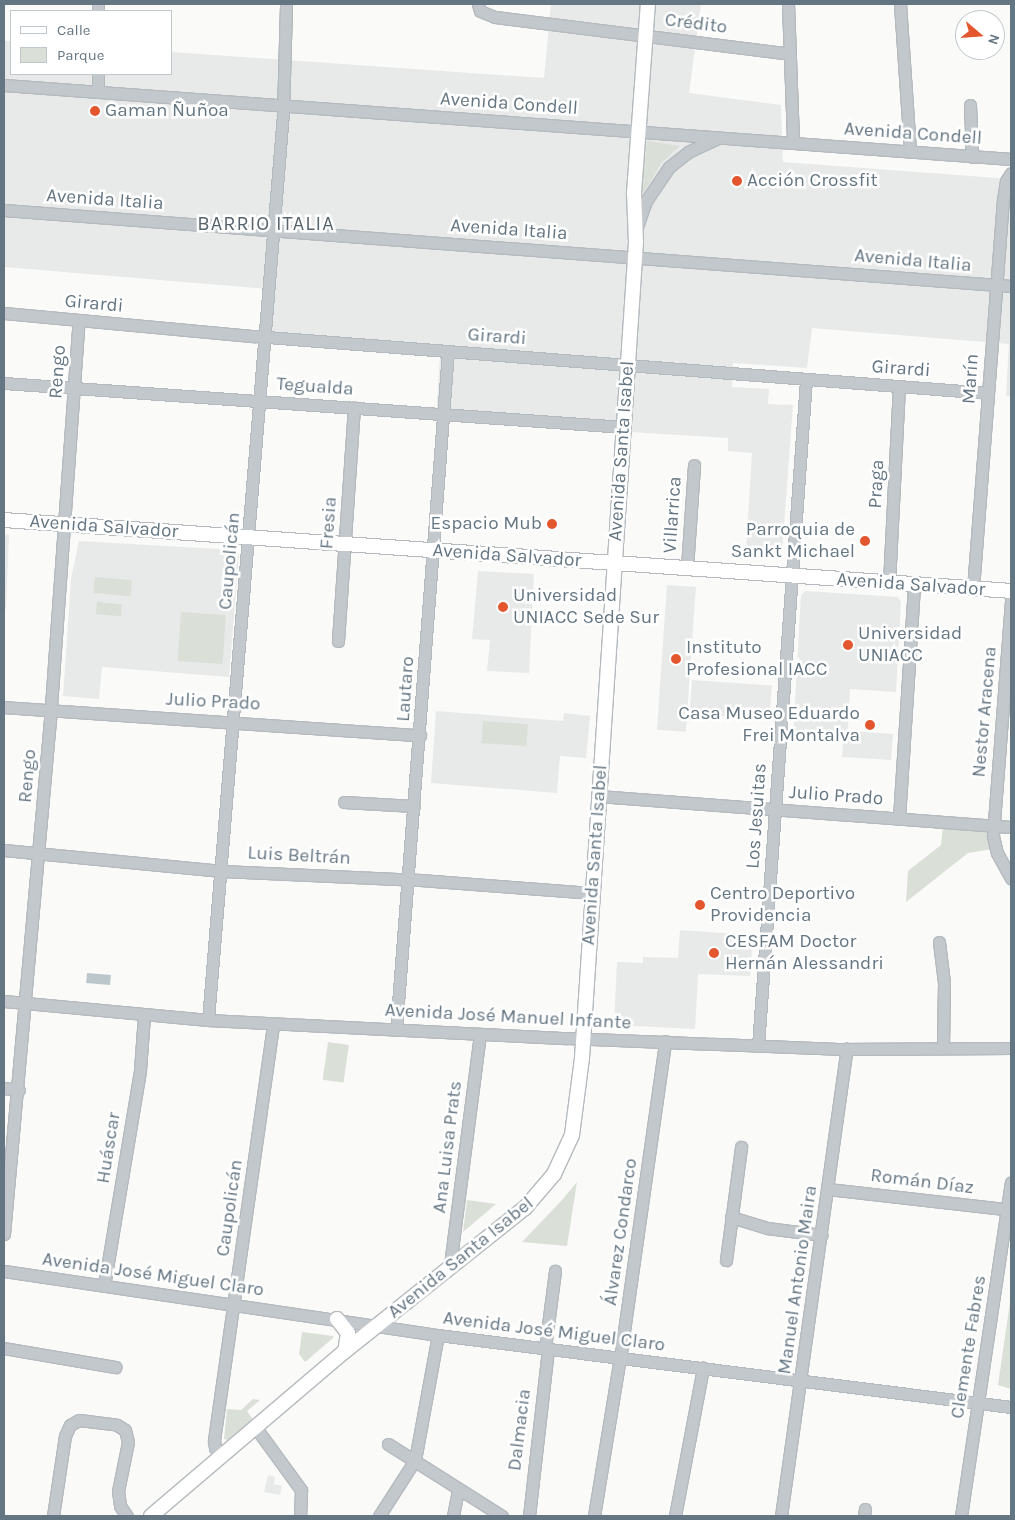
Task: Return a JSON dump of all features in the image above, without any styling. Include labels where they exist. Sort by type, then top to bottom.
[{"type":"main road","name":"Avenida Santa Isabel","points":[[151,1516],[345,1351],[450,1265],[525,1208],[557,1168],[576,1120],[637,229],[634,202],[648,4]]},
{"type":"main road","name":"Avenida Salvador","points":[[4,520],[1011,591]]},
{"type":"main road","points":[[336,1319],[348,1333],[345,1351]]},
{"type":"street","name":"Caupolicán","points":[[208,1020],[222,871],[284,105],[286,4]]},
{"type":"street","points":[[788,4],[793,142]]},
{"type":"street","points":[[900,4],[910,152]]},
{"type":"street","name":"Crédito","points":[[479,7],[495,17],[790,54]]},
{"type":"street","points":[[98,75],[98,92]]},
{"type":"street","name":"Avenida Condell","points":[[4,85],[638,130],[1011,159]]},
{"type":"street","points":[[970,104],[972,157]]},
{"type":"street","points":[[637,229],[646,201],[669,168],[688,152],[720,137]]},
{"type":"street","name":"Marín","points":[[972,589],[1004,192],[1011,172]]},
{"type":"street","name":"Avenida Italia","points":[[4,210],[635,256],[1011,286]]},
{"type":"street","name":"Girardi","points":[[4,313],[265,337],[988,392]]},
{"type":"street","name":"Rengo","points":[[4,1234],[6,1187],[19,1090],[51,711],[79,320]]},
{"type":"street","name":"Lautaro","points":[[396,1030],[448,351]]},
{"type":"street","name":"Los Jesuitas","points":[[758,1046],[806,379]]},
{"type":"street","name":"Tegualda","points":[[4,383],[624,427]]},
{"type":"street","name":"Praga","points":[[889,583],[899,386]]},
{"type":"street","name":"Fresia","points":[[338,641],[354,408]]},
{"type":"street","name":"Villarrica","points":[[687,568],[694,465]]},
{"type":"street","points":[[899,818],[914,585]]},
{"type":"street","name":"Nestor Aracena","points":[[993,825],[1011,601]]},
{"type":"street","name":"Julio Prado","points":[[4,707],[234,720],[420,735]]},
{"type":"street","name":"Julio Prado","points":[[598,796],[1011,827]]},
{"type":"street","points":[[344,802],[414,806]]},
{"type":"street","points":[[993,825],[995,847],[1011,878]]},
{"type":"street","name":"Luis Beltrán","points":[[4,850],[222,871],[409,879],[592,892]]},
{"type":"street","points":[[939,942],[944,984],[942,1048]]},
{"type":"street","name":"Avenida José Manuel Infante","points":[[4,1001],[26,1006],[208,1020],[583,1039],[847,1049],[1011,1048]]},
{"type":"street","name":"Huáscar","points":[[104,1286],[140,1070],[144,1015]]},
{"type":"street","name":"Caupolicán","points":[[222,1455],[215,1448],[214,1440],[273,1024]]},
{"type":"street","name":"Ana Luisa Prats","points":[[450,1265],[480,1034]]},
{"type":"street","name":"Álvarez Condarco","points":[[594,1516],[620,1358],[665,1041]]},
{"type":"street","name":"Manuel Antonio Maira","points":[[781,1516],[802,1380],[847,1049]]},
{"type":"street","points":[[4,1088],[19,1090]]},
{"type":"street","points":[[726,1260],[741,1147]]},
{"type":"street","name":"Clemente Fabres","points":[[961,1516],[1009,1210],[1011,1183]]},
{"type":"street","name":"Román Díaz","points":[[828,1189],[1009,1210]]},
{"type":"street","points":[[731,1218],[766,1228],[822,1235]]},
{"type":"street","name":"Avenida José Miguel Claro","points":[[4,1271],[438,1335],[1011,1407]]},
{"type":"street","name":"Dalmacia","points":[[529,1516],[555,1271]]},
{"type":"street","points":[[379,1516],[415,1460],[438,1335]]},
{"type":"street","points":[[4,1348],[115,1367]]},
{"type":"street","points":[[675,1516],[703,1368]]},
{"type":"street","points":[[53,1516],[65,1436],[70,1425],[79,1420],[117,1425],[125,1430],[128,1442],[118,1491],[120,1506],[127,1516]]},
{"type":"street","points":[[256,1428],[301,1490],[300,1516]]},
{"type":"street","points":[[388,1444],[415,1460],[458,1491],[502,1516]]},
{"type":"street","points":[[454,1516],[458,1491]]},
{"type":"shaded area","points":[[551,4],[701,4],[689,93],[781,105],[783,162],[1011,179],[1011,396],[1006,396],[1009,344],[812,328],[807,368],[733,363],[732,387],[769,389],[768,404],[793,405],[782,552],[746,550],[752,453],[728,451],[728,438],[436,420],[440,355],[265,337],[269,289],[4,267],[4,41],[10,41],[10,75],[172,75],[172,52],[544,78]]},
{"type":"shaded area","points":[[4,534],[9,535],[6,609],[4,609]]},
{"type":"shaded area","points":[[79,541],[235,550],[239,554],[229,677],[102,667],[99,699],[63,696],[71,579]]},
{"type":"shaded area","name":"Universidad UNIACC Sede Sur","points":[[478,571],[534,574],[529,673],[487,671],[490,640],[472,639]]},
{"type":"shaded area","name":"Instituto Profesional IACC","points":[[667,585],[696,587],[686,732],[657,730]]},
{"type":"shaded area","name":"Universidad UNIACC","points":[[806,591],[898,597],[901,602],[896,692],[850,689],[848,731],[893,734],[891,760],[842,757],[843,741],[793,738],[801,595]]},
{"type":"shaded area","points":[[692,680],[772,686],[769,719],[690,714]]},
{"type":"shaded area","points":[[436,711],[563,721],[564,713],[590,716],[586,758],[560,756],[557,793],[431,783]]},
{"type":"shaded area","points":[[680,930],[753,935],[750,976],[698,974],[695,1029],[614,1025],[617,962],[643,963],[643,957],[678,958]]},
{"type":"shaded area","points":[[87,973],[111,975],[110,985],[86,983]]},
{"type":"shaded area","points":[[268,1475],[275,1477],[274,1484],[282,1486],[280,1495],[264,1492]]},
{"type":"green space","points":[[647,141],[680,146],[661,163],[644,193],[641,192]]},
{"type":"green space","points":[[95,577],[132,580],[130,596],[94,593]]},
{"type":"green space","points":[[97,602],[122,604],[121,616],[96,614]]},
{"type":"green space","points":[[181,612],[226,615],[222,664],[178,661]]},
{"type":"green space","points":[[483,721],[528,724],[526,746],[481,743]]},
{"type":"green space","points":[[943,825],[990,830],[993,849],[968,853],[906,902],[908,871],[941,845]]},
{"type":"green space","points":[[328,1042],[349,1045],[344,1083],[323,1080]]},
{"type":"green space","points":[[577,1182],[567,1246],[522,1242],[562,1200]]},
{"type":"green space","points":[[467,1200],[496,1204],[463,1232]]},
{"type":"green space","points":[[1011,1295],[1011,1389],[998,1385]]},
{"type":"green space","points":[[302,1332],[333,1336],[333,1338],[305,1362],[299,1354]]},
{"type":"green space","points":[[253,1399],[260,1400],[247,1411],[254,1421],[232,1441],[224,1439],[227,1409],[241,1410]]},
{"type":"place","name":"Gaman Ñuñoa","points":[[95,111]]},
{"type":"place","name":"Acción Crossfit","points":[[737,181]]},
{"type":"place","name":"Espacio Mub","points":[[552,524]]},
{"type":"place","name":"Parroquia de Sankt Michael","points":[[865,541]]},
{"type":"place","name":"Universidad UNIACC Sede Sur","points":[[503,607]]},
{"type":"place","name":"Universidad UNIACC","points":[[848,645]]},
{"type":"place","name":"Instituto Profesional IACC","points":[[676,659]]},
{"type":"place","name":"Casa Museo Eduardo Frei Montalva","points":[[870,725]]},
{"type":"place","name":"Centro Deportivo Providencia","points":[[700,905]]},
{"type":"place","name":"CESFAM Doctor Hernán Alessandri","points":[[714,953]]},
{"type":"district","name":"BARRIO ITALIA","points":[[266,223]]}]
